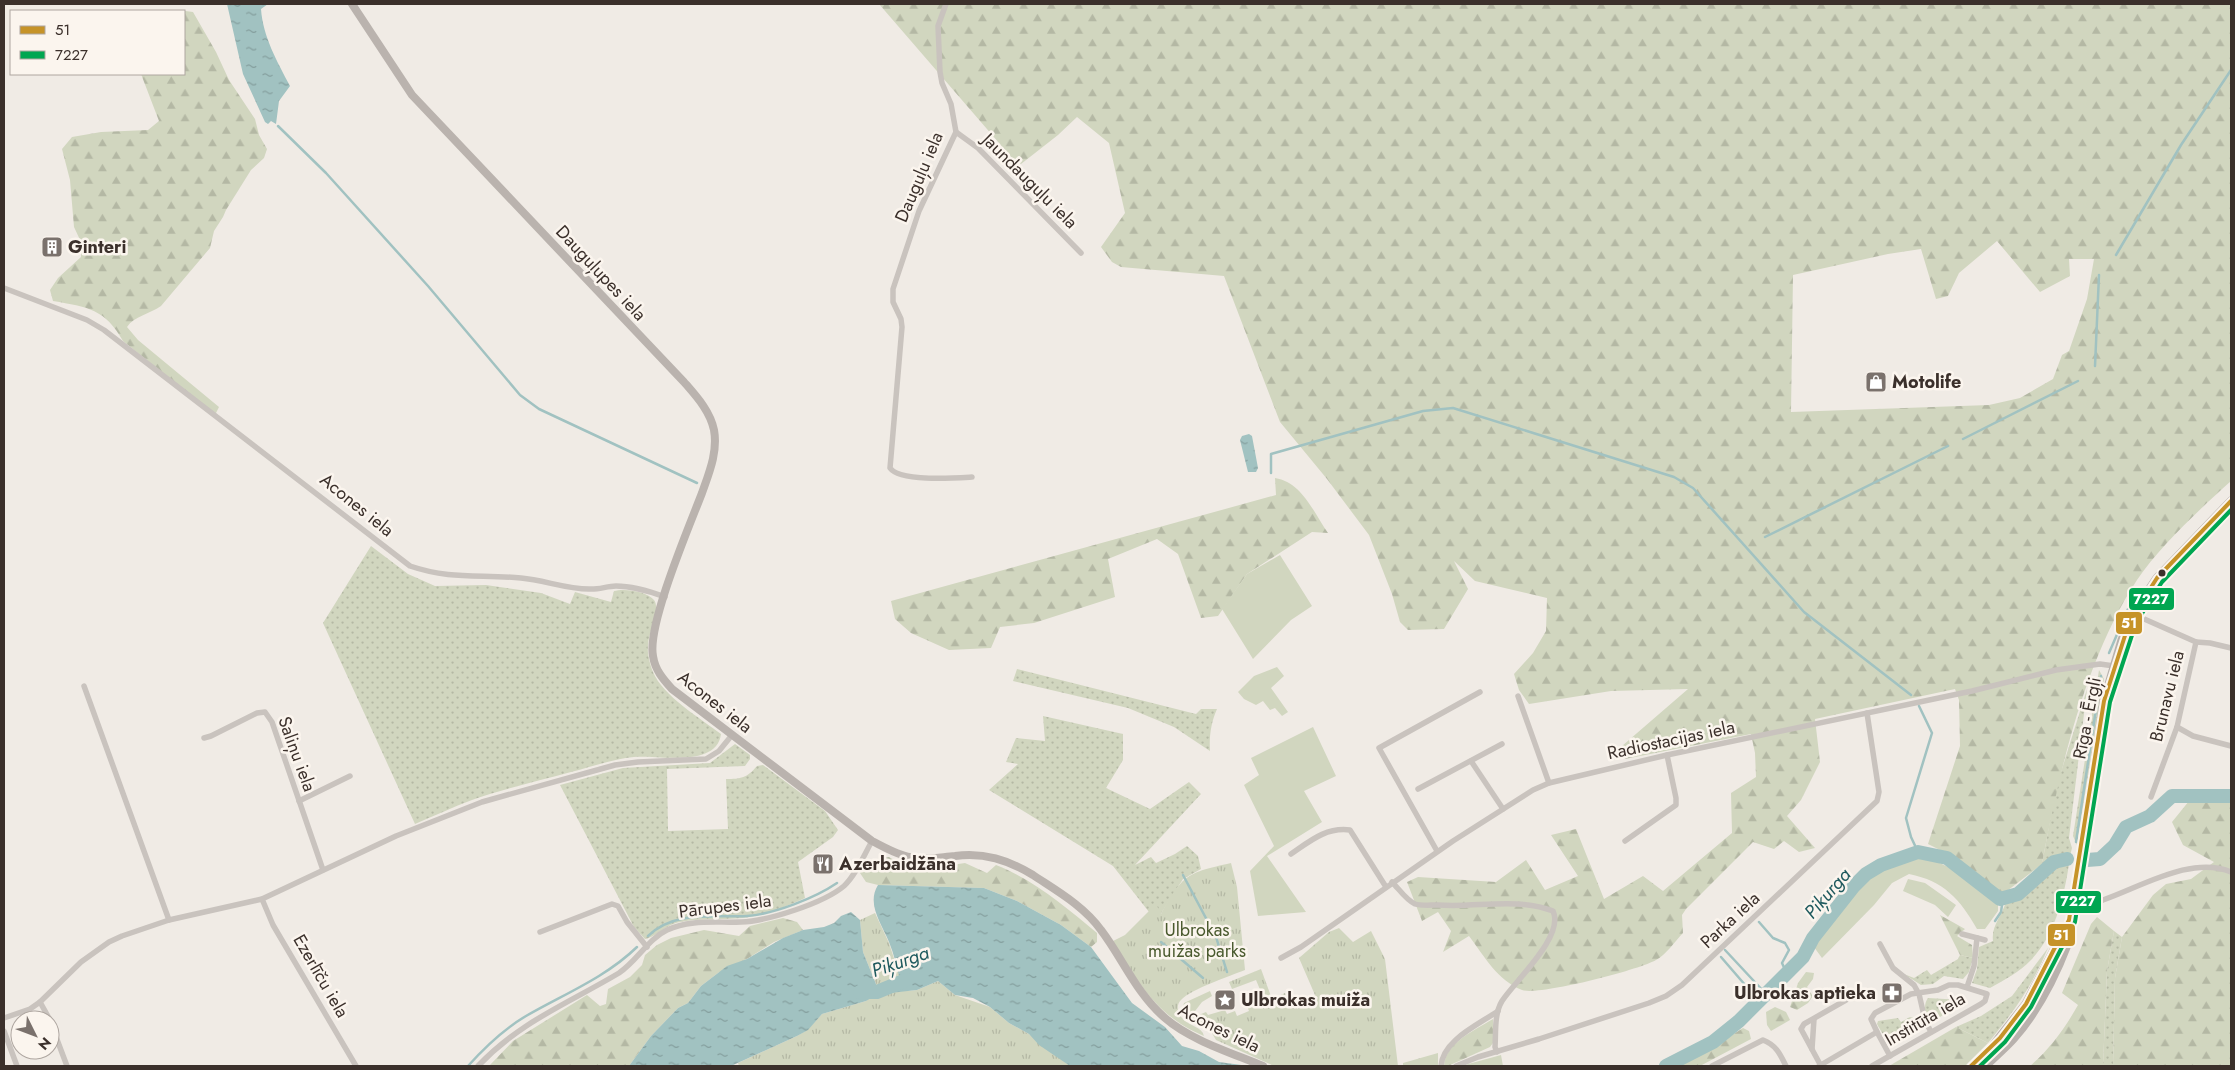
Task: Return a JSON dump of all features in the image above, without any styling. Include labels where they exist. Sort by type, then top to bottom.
[{"type":"main road","name":"Rīga - Ērgļi","points":[[1985,1066],[2011,1041],[2036,1009],[2057,970],[2067,946],[2069,920],[2104,701],[2114,666],[2133,614],[2145,594],[2165,568],[2231,501]]},
{"type":"main road","name":"Rīga - Ērgļi","points":[[1977,1066],[2018,1017],[2033,993],[2069,920]]},
{"type":"main road","points":[[1991,1066],[2011,1041]]},
{"type":"main road","points":[[1971,1066],[1988,1051]]},
{"type":"street","name":"Dauguļupes iela","points":[[352,4],[412,95],[684,382],[710,416],[715,432],[711,468],[665,597]]},
{"type":"street","name":"Dauguļu iela","points":[[946,4],[938,26],[940,72],[942,83],[951,104],[956,132],[922,204],[897,273],[893,302],[901,319],[902,332],[890,468],[894,473],[902,476],[972,477]]},
{"type":"street","name":"Jaundauguļu iela","points":[[956,132],[978,148],[1081,253]]},
{"type":"street","name":"Acones iela","points":[[4,288],[87,320],[104,330],[410,566],[456,577],[521,578],[591,590],[616,586],[640,588],[665,597],[653,641],[655,665],[662,678],[672,689],[872,841],[904,856],[915,858],[936,859],[975,854],[988,856],[1015,865],[1032,874],[1082,909],[1093,920],[1136,987],[1166,1019],[1189,1034],[1263,1066]]},
{"type":"street","name":"Brunavu iela","points":[[2133,614],[2196,642],[2177,727],[2151,797]]},
{"type":"street","points":[[2196,642],[2231,648]]},
{"type":"street","name":"Radiostacijas iela","points":[[1282,958],[1301,947],[1437,851],[1533,790],[1550,783],[1667,755],[1972,691],[2056,670],[2100,664],[2114,666]]},
{"type":"street","points":[[84,686],[169,920]]},
{"type":"street","points":[[1437,851],[1379,748],[1480,692]]},
{"type":"street","points":[[1518,696],[1550,783]]},
{"type":"street","name":"Saliņu iela","points":[[204,738],[257,713],[265,712],[272,722],[323,870]]},
{"type":"street","name":"Parka iela","points":[[1497,1052],[1649,1003],[1666,996],[1682,985],[1877,801],[1879,792],[1867,713]]},
{"type":"street","points":[[2177,727],[2193,736],[2231,746]]},
{"type":"street","points":[[4,1018],[30,1009],[40,1002],[81,962],[109,942],[169,920],[262,899],[428,822],[482,802],[614,765],[706,759],[719,751],[732,734]]},
{"type":"street","points":[[1418,789],[1502,744]]},
{"type":"street","points":[[1625,841],[1676,805],[1667,755]]},
{"type":"street","points":[[1471,761],[1503,809]]},
{"type":"street","points":[[299,801],[350,776]]},
{"type":"street","points":[[1291,854],[1323,832],[1340,829],[1350,830],[1386,887]]},
{"type":"street","name":"Pārupes iela","points":[[478,1066],[497,1046],[516,1032],[620,972],[634,961],[665,930],[683,924],[742,922],[766,919],[835,892],[845,885],[872,841]]},
{"type":"street","points":[[2073,902],[2102,900],[2137,885],[2193,868],[2208,866],[2231,872]]},
{"type":"street","points":[[1392,882],[1415,904],[1461,907],[1511,902],[1542,907],[1553,911],[1556,917],[1554,927],[1533,964],[1502,1001],[1498,1011],[1495,1047],[1497,1052],[1456,1066]]},
{"type":"street","name":"Ezerlīču iela","points":[[262,899],[273,925],[356,1066]]},
{"type":"street","points":[[540,932],[612,904],[618,906],[627,922],[647,947]]},
{"type":"street","points":[[1962,934],[1985,940]]},
{"type":"street","points":[[1890,1056],[1871,1019],[1875,1013],[1911,994],[1919,994],[1949,985],[1967,987],[1974,966],[1977,938]]},
{"type":"street","points":[[1880,944],[1893,968],[1909,979],[1919,994],[1925,1020],[1931,1032]]},
{"type":"street","name":"Institūta iela","points":[[1872,1066],[1985,1001],[1987,994],[1967,987]]},
{"type":"street","points":[[1846,1000],[1804,1024],[1801,1029],[1820,1066],[1877,1032]]},
{"type":"street","points":[[40,1002],[44,1010]]},
{"type":"street","points":[[1441,1066],[1441,1059],[1450,1044],[1498,1011]]},
{"type":"street","points":[[1812,1050],[1814,1019]]},
{"type":"street","points":[[4,1031],[17,1066]]},
{"type":"street","points":[[1712,1066],[1763,1040],[1772,1043],[1786,1066]]},
{"type":"street","points":[[60,1047],[67,1066]]},
{"type":"green space","points":[[879,4],[2231,4],[2231,481],[2157,554],[2137,580],[2119,611],[2103,645],[2076,717],[2057,792],[2042,864],[2003,894],[1954,857],[1928,844],[1960,746],[1959,700],[1955,689],[1815,719],[1820,762],[1801,800],[1787,816],[1815,848],[1799,852],[1784,841],[1774,849],[1753,842],[1686,909],[1682,915],[1683,933],[1660,958],[1630,970],[1589,981],[1547,989],[1522,990],[1513,986],[1498,974],[1469,936],[1443,952],[1451,931],[1438,912],[1422,921],[1407,882],[1418,877],[1496,882],[1526,860],[1545,890],[1578,876],[1551,835],[1576,829],[1604,899],[1643,876],[1663,891],[1732,833],[1731,793],[1756,777],[1755,753],[1751,734],[1625,759],[1622,746],[1688,689],[1611,691],[1529,704],[1519,690],[1514,674],[1533,653],[1546,631],[1547,598],[1475,581],[1454,561],[1468,589],[1444,629],[1408,630],[1400,622],[1392,594],[1369,535],[1327,479],[1280,422],[1224,276],[1121,267],[1112,262],[1101,247],[1125,213],[1109,143],[1077,117],[1058,135],[1021,164],[1012,158]],"holes":[[[1997,241],[2040,292],[2070,276],[2069,259],[2094,259],[2087,299],[2069,351],[2062,355],[2053,379],[2020,398],[1989,405],[1791,412],[1793,275],[1888,254],[1921,249],[1936,299],[1948,296],[1959,273]]]},
{"type":"green space","points":[[185,11],[193,12],[216,52],[229,80],[255,119],[259,135],[267,149],[264,158],[251,170],[226,210],[214,231],[210,248],[161,306],[134,320],[127,327],[138,340],[219,407],[215,415],[123,341],[116,330],[102,316],[86,308],[53,301],[50,290],[58,278],[81,257],[81,242],[74,227],[70,180],[62,149],[72,137],[101,132],[148,130],[159,121],[141,75],[185,75]]},
{"type":"green space","points":[[1275,478],[1293,485],[1300,492],[1328,533],[1312,532],[1247,574],[1218,616],[1201,618],[1178,554],[1157,539],[1108,559],[1115,597],[1034,623],[1000,627],[991,648],[949,650],[911,633],[895,619],[891,601],[1276,495]]},
{"type":"green space","points":[[371,546],[408,574],[435,586],[486,585],[541,593],[570,604],[575,592],[611,602],[614,591],[618,590],[629,590],[646,594],[656,604],[648,648],[653,672],[658,681],[673,698],[721,734],[717,745],[709,752],[698,756],[685,758],[634,757],[602,763],[484,796],[415,824],[323,623]]},
{"type":"green space","points":[[1280,555],[1312,606],[1291,620],[1253,659],[1222,609],[1247,574]]},
{"type":"green space","points":[[1277,667],[1284,676],[1271,688],[1288,712],[1282,716],[1275,708],[1270,710],[1263,701],[1256,705],[1244,699],[1238,692],[1254,676]]},
{"type":"green space","points":[[1017,669],[1196,714],[1201,709],[1217,709],[1211,730],[1210,751],[1174,727],[1128,708],[1013,681]]},
{"type":"green space","points":[[2099,670],[2104,679],[2077,845],[2073,836]]},
{"type":"green space","points":[[2087,689],[2069,838],[2072,848],[2070,856],[2065,855],[2042,864],[2056,788]]},
{"type":"green space","points":[[1043,716],[1123,734],[1123,760],[1106,788],[1150,809],[1189,782],[1201,794],[1135,865],[1151,857],[1156,863],[1187,846],[1198,856],[1201,869],[1183,879],[1160,915],[1149,912],[1113,866],[989,790],[1018,764],[1006,762],[1016,738],[1045,741]]},
{"type":"green space","points":[[1313,727],[1336,776],[1304,791],[1322,822],[1267,856],[1306,912],[1258,916],[1250,871],[1274,846],[1244,785],[1259,775],[1251,758]]},
{"type":"green space","points":[[735,744],[750,755],[750,759],[745,766],[667,769],[668,831],[728,829],[726,779],[743,777],[757,766],[763,765],[825,811],[838,830],[833,837],[798,862],[805,898],[774,911],[750,917],[675,923],[645,939],[634,927],[560,785],[623,768],[710,763]]},
{"type":"green space","points":[[2189,801],[2231,803],[2231,1066],[2113,1066],[2115,978],[2122,937],[2153,895],[2166,884],[2191,879],[2214,862],[2183,845],[2172,822]]},
{"type":"green space","points":[[889,857],[908,868],[925,869],[965,863],[987,873],[996,865],[1023,878],[1061,904],[1097,933],[1097,942],[1091,947],[1061,925],[1017,901],[984,888],[878,885],[866,882],[860,873],[871,860]]},
{"type":"green space","points":[[1917,857],[1929,859],[1951,868],[1998,904],[1998,911],[1985,929],[1977,929],[1964,909],[1950,893],[1932,881],[1909,874],[1892,883],[1874,905],[1822,958],[1811,943],[1843,902],[1856,889],[1885,868],[1900,861]]},
{"type":"green space","name":"Ulbrokas muižas parks","points":[[1231,863],[1237,887],[1245,970],[1193,992],[1181,1000],[1178,1005],[1182,1018],[1201,1031],[1204,1036],[1173,1019],[1150,997],[1131,971],[1113,941],[1125,935],[1156,904],[1161,914],[1175,891],[1188,877],[1195,873]]},
{"type":"green space","points":[[2061,863],[2069,864],[2061,902],[2052,927],[2039,950],[2031,960],[2012,976],[1990,988],[1972,983],[1977,969],[1979,947],[1993,941],[1995,926],[2006,901],[2019,896]]},
{"type":"green space","points":[[1908,879],[1925,883],[1956,905],[1948,917],[1935,905],[1903,891]]},
{"type":"green space","points":[[875,913],[889,943],[901,980],[908,991],[917,990],[938,981],[955,995],[990,1007],[1009,1023],[1029,1034],[1070,1066],[739,1066],[738,1063],[807,1030],[822,1014],[866,1001],[878,989],[863,952],[860,920]]},
{"type":"green space","points":[[1940,915],[1965,929],[1957,936],[1972,945],[1973,958],[1960,955]]},
{"type":"green space","points":[[2097,917],[2114,931],[2107,971],[2103,1066],[2030,1066],[2057,1038],[2078,1005],[2062,993],[2091,924]]},
{"type":"green space","points":[[783,918],[797,922],[803,930],[774,942],[747,959],[718,973],[701,986],[688,1003],[678,1008],[651,1036],[629,1066],[489,1066],[513,1041],[587,995],[600,1006],[606,1004],[608,989],[630,977],[642,965],[645,955],[657,945],[671,938],[704,930],[739,936],[750,926]]},
{"type":"green space","points":[[1339,928],[1353,942],[1371,931],[1385,959],[1398,1066],[1274,1066],[1216,1040],[1209,1028],[1188,1020],[1184,1016],[1182,1010],[1184,1003],[1210,991],[1212,996],[1202,1002],[1189,1019],[1206,1012],[1208,1015],[1225,1010],[1227,1014],[1235,1011],[1237,1016],[1249,1011],[1247,1006],[1252,1004],[1251,997],[1261,992],[1256,980],[1232,989],[1229,982],[1261,969],[1272,999],[1285,993],[1291,1006],[1315,995],[1299,958],[1329,932]]},
{"type":"green space","points":[[2114,931],[2122,937],[2115,978],[2113,1066],[2103,1066],[2107,971]]},
{"type":"green space","points":[[2048,948],[2022,998],[1988,1043],[1956,1027],[1981,1016],[2012,996]]},
{"type":"green space","points":[[1960,955],[1973,958],[1969,972],[1963,979],[1944,976],[1933,984],[1921,985],[1904,974],[1914,978],[1927,970],[1931,975],[1958,959]]},
{"type":"green space","points":[[1806,972],[1814,973],[1813,979],[1807,987],[1813,996],[1808,1003],[1797,1010],[1790,1007],[1798,983]]},
{"type":"green space","points":[[1928,998],[1962,1000],[1964,1002],[1932,1022],[1932,1024],[1925,1012]]},
{"type":"green space","points":[[1775,1007],[1786,1012],[1790,1020],[1771,1031],[1767,1025],[1766,1012]]},
{"type":"green space","points":[[1910,1017],[1922,1020],[1921,1029],[1889,1045],[1877,1024],[1878,1021],[1898,1018],[1901,1022]]},
{"type":"green space","points":[[1493,1019],[1493,1043],[1490,1047],[1448,1066],[1444,1066],[1450,1050],[1455,1044]]},
{"type":"green space","points":[[1956,1027],[1988,1043],[1965,1066],[1889,1066]]},
{"type":"green space","points":[[1743,1028],[1749,1031],[1751,1039],[1700,1066],[1672,1066],[1715,1046]]},
{"type":"green space","points":[[1438,1053],[1438,1066],[1403,1066],[1403,1063]]},
{"type":"green space","points":[[1501,1055],[1503,1066],[1461,1066]]},
{"type":"water","points":[[227,4],[268,4],[261,9],[262,19],[271,49],[290,86],[279,101],[276,124],[271,121],[268,124],[265,122],[243,74]]},
{"type":"water","points":[[1249,434],[1252,436],[1258,468],[1256,472],[1248,472],[1240,440],[1242,436]]},
{"type":"water","points":[[878,885],[984,888],[1017,901],[1061,925],[1091,947],[1132,1003],[1165,1027],[1182,1046],[1199,1051],[1219,1062],[1249,1066],[1070,1066],[1039,1045],[1029,1034],[1009,1023],[990,1007],[973,998],[955,995],[938,981],[917,990],[890,993],[888,985],[900,980],[891,947],[874,907],[875,892]]},
{"type":"water","points":[[851,912],[860,920],[863,952],[878,989],[878,994],[866,1001],[822,1014],[808,1030],[731,1066],[629,1066],[651,1036],[678,1008],[688,1003],[701,986],[727,966],[747,959],[783,938],[803,930],[824,927]]},
{"type":"waterway","points":[[2116,255],[2181,145],[2231,70]]},
{"type":"waterway","points":[[278,126],[326,173],[428,286],[520,395],[539,409],[697,483]]},
{"type":"waterway","points":[[2095,366],[2099,275]]},
{"type":"waterway","points":[[1963,439],[2078,381]]},
{"type":"waterway","points":[[1271,473],[1271,454],[1423,411],[1453,408],[1674,477],[1693,488],[1804,612],[1911,695]]},
{"type":"waterway","points":[[1765,537],[1948,446]]},
{"type":"waterway","points":[[2109,653],[2128,609]]},
{"type":"waterway","points":[[2076,842],[2101,676]]},
{"type":"waterway","points":[[1918,852],[1911,837],[1906,818],[1932,733],[1919,706]]},
{"type":"waterway","name":"Piķurga","points":[[2087,860],[2100,859],[2115,845],[2126,827],[2150,816],[2172,796],[2231,796]]},
{"type":"waterway","name":"Piķurga","points":[[1666,1066],[1713,1042],[1739,1021],[1803,957],[1813,938],[1854,886],[1866,874],[1881,865],[1918,852],[1947,858],[2000,899],[2018,894],[2054,862],[2067,859]]},
{"type":"waterway","points":[[1183,875],[1216,937],[1227,972]]},
{"type":"waterway","points":[[648,936],[670,922],[682,919],[708,916],[758,915],[782,909],[806,900],[837,883]]},
{"type":"waterway","points":[[1995,921],[2001,912],[2003,898]]},
{"type":"waterway","points":[[1759,922],[1773,938],[1785,943],[1789,950],[1782,963],[1787,974]]},
{"type":"waterway","points":[[1161,942],[1203,978]]},
{"type":"waterway","points":[[468,1066],[495,1039],[518,1021],[598,977],[637,947]]},
{"type":"waterway","points":[[1725,950],[1766,994]]},
{"type":"waterway","points":[[1721,957],[1759,1001]]},
{"type":"waterway","name":"Piķurga","points":[[860,992],[877,992],[906,980]]},
{"type":"transit line","name":"51","points":[[1971,1066],[2000,1038],[2026,1004],[2069,920],[2104,701],[2130,620],[2157,578],[2231,501]]},
{"type":"transit line","name":"7227","points":[[1980,1066],[2005,1042],[2031,1007],[2075,922],[2110,702],[2136,623],[2162,582],[2231,510]]},
{"type":"place","name":"Ginteri","points":[[52,247]]},
{"type":"place","name":"Motolife","points":[[1876,382]]},
{"type":"place","name":"Azerbaidžāna","points":[[823,864]]},
{"type":"place","name":"Ulbrokas aptieka","points":[[1892,993]]},
{"type":"place","name":"Ulbrokas muiža","points":[[1225,1000]]}]
